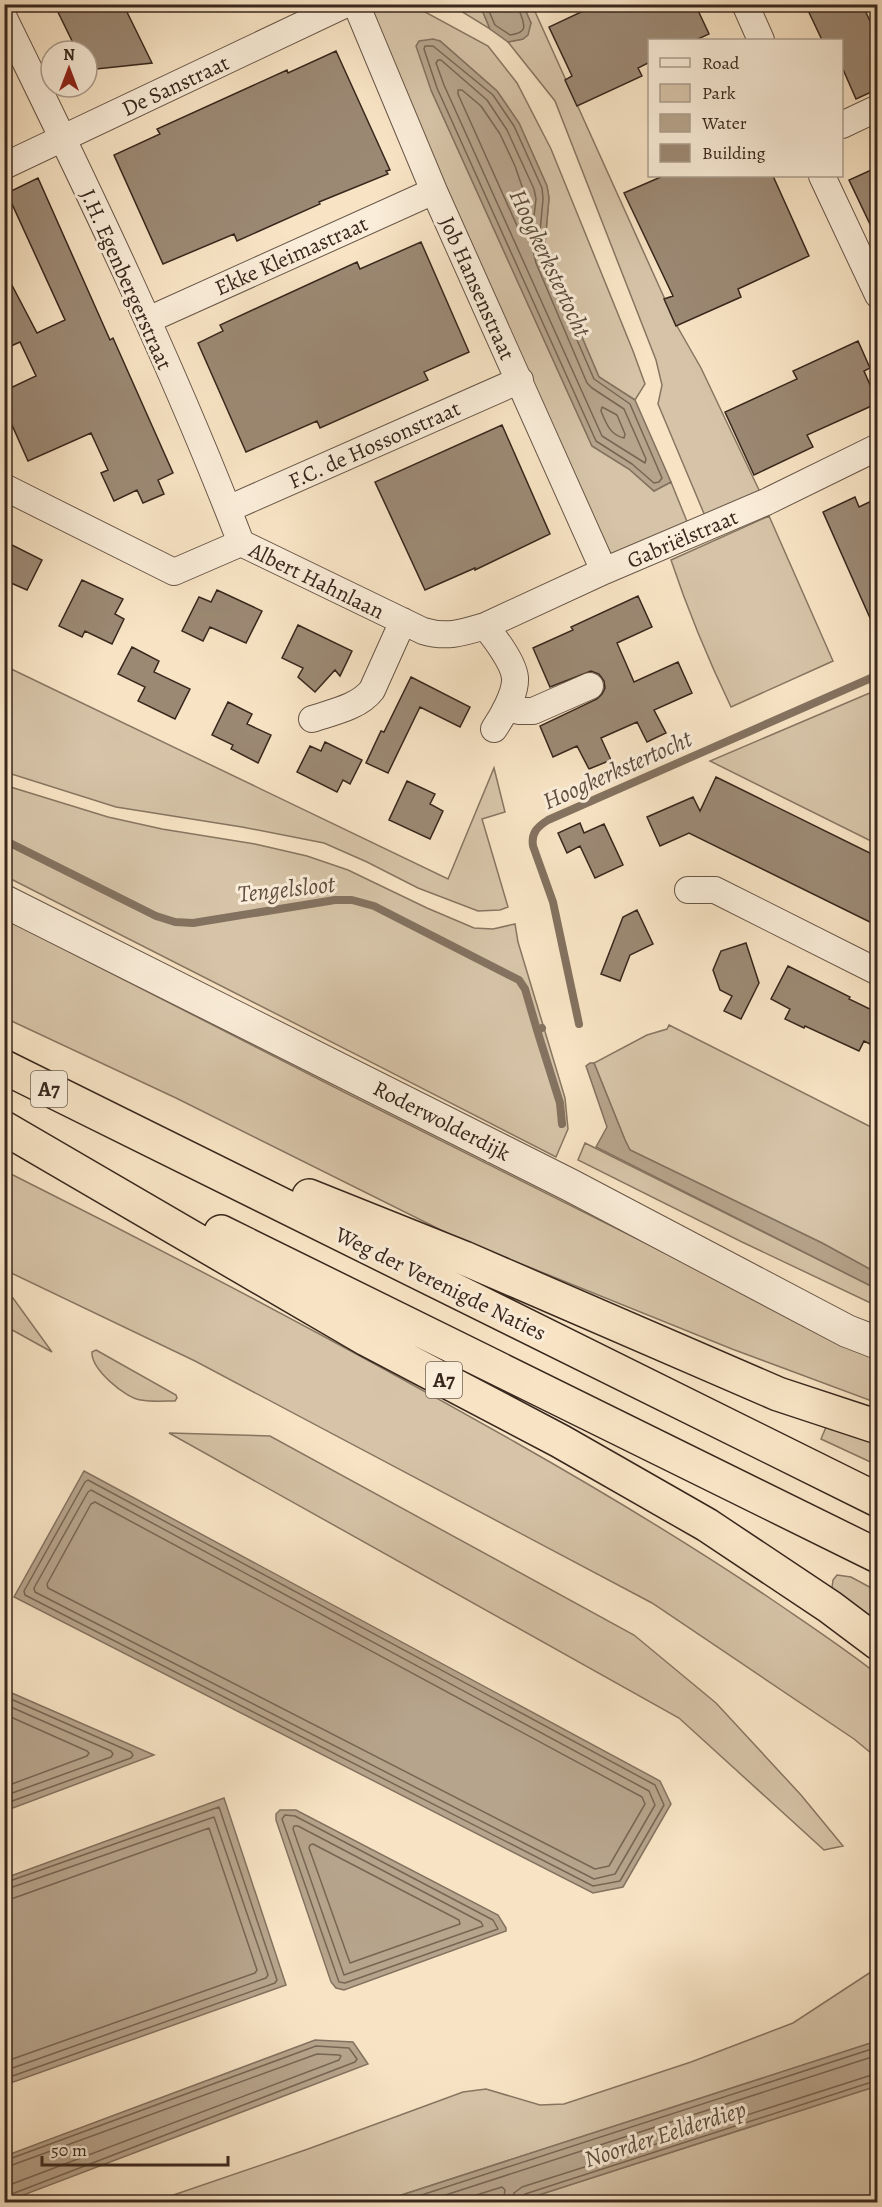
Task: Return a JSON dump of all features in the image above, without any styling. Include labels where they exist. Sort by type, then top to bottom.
[{"type":"highway","name":"Weg der Verenigde Naties","points":[[4,1067],[878,1500]]},
{"type":"highway","name":"A7","points":[[93,1111],[464,1258],[778,1395],[878,1427]]},
{"type":"highway","name":"A7","points":[[4,1126],[878,1556]]},
{"type":"highway","name":"A7","points":[[4,1126],[366,1339],[560,1441],[707,1525],[830,1607],[878,1643]]},
{"type":"street","name":"De Sanstraat","points":[[4,166],[346,4]]},
{"type":"street","name":"Job Hansenstraat","points":[[356,4],[434,191],[604,571]]},
{"type":"street","points":[[745,4],[761,39]]},
{"type":"street","name":"J.H. Egenbergerstraat","points":[[4,18],[148,320],[242,543]]},
{"type":"street","points":[[843,125],[878,108]]},
{"type":"street","points":[[822,177],[878,295]]},
{"type":"street","name":"Ekke Kleimastraat","points":[[148,320],[434,191]]},
{"type":"street","name":"F.C. de Hossonstraat","points":[[228,509],[519,380]]},
{"type":"street","name":"Gabriëlstraat","points":[[485,626],[604,571],[766,502],[878,447]]},
{"type":"street","name":"Albert Hahnlaan","points":[[4,487],[174,572],[242,543],[423,631],[439,636],[458,635],[485,626]]},
{"type":"street","name":"Albert Hahnlaan","points":[[312,719],[358,703],[366,697],[372,690],[403,621]]},
{"type":"street","points":[[485,626],[502,647],[516,677],[509,704],[494,729]]},
{"type":"street","points":[[509,704],[518,711],[533,711],[590,686]]},
{"type":"street","points":[[688,890],[715,890],[878,972]]},
{"type":"street","name":"Roderwolderdijk","points":[[4,901],[570,1185],[847,1331],[878,1343]]},
{"type":"green space","points":[[374,5],[421,5],[425,12],[488,46],[517,83],[551,149],[633,351],[645,384],[635,400],[599,377],[549,260],[545,243],[549,198],[547,186],[519,123],[497,91],[440,41],[431,90],[592,446],[629,469],[654,491],[671,482],[688,524],[608,558],[487,278],[366,8]]},
{"type":"green space","points":[[451,5],[480,5],[490,29]]},
{"type":"green space","points":[[523,5],[532,5],[677,326],[701,368],[760,492],[705,516],[658,404],[662,385],[656,360],[555,101],[508,42],[523,39],[531,23]]},
{"type":"green space","points":[[769,516],[833,661],[731,707],[699,635],[671,560]]},
{"type":"green space","points":[[5,666],[448,879],[494,768],[505,812],[482,819],[508,907],[500,910],[478,911],[418,888],[324,843],[116,807],[5,772]]},
{"type":"green space","points":[[872,692],[878,703],[877,844],[710,761]]},
{"type":"green space","points":[[4,785],[108,817],[307,856],[348,870],[474,928],[493,929],[515,924],[518,942],[565,1098],[568,1129],[556,1157],[5,876]]},
{"type":"green space","points":[[5,919],[877,1359],[877,1403],[732,1349],[457,1238],[176,1098],[5,1018]]},
{"type":"green space","points":[[669,1025],[877,1130],[877,1273],[822,1243],[630,1150],[594,1063],[647,1035],[667,1029]]},
{"type":"green space","points":[[585,1143],[877,1289],[877,1306],[578,1160]]},
{"type":"green space","points":[[5,1171],[262,1303],[452,1407],[646,1519],[774,1601],[877,1674],[877,1758],[854,1739],[652,1603],[195,1361],[5,1270]]},
{"type":"green space","points":[[5,1293],[13,1298],[52,1352],[5,1326]]},
{"type":"green space","points":[[96,1350],[176,1395],[177,1398],[175,1401],[149,1401],[126,1394],[110,1382],[97,1366],[92,1352]]},
{"type":"green space","points":[[829,1420],[877,1436],[877,1465],[821,1439]]},
{"type":"green space","points":[[169,1433],[270,1436],[634,1635],[716,1703],[801,1795],[843,1846],[824,1850],[679,1718]]},
{"type":"green space","points":[[837,1575],[851,1577],[877,1591],[877,1622],[832,1588],[833,1580]]},
{"type":"green space","points":[[877,1968],[877,2041],[380,2202],[153,2202],[308,2149],[463,2092],[486,2089],[540,2105],[564,2104],[691,2062],[793,2023]]},
{"type":"green space","points":[[877,2086],[877,2202],[517,2202]]},
{"type":"water","points":[[480,5],[523,5],[531,23],[528,35],[523,39],[508,42],[490,29]]},
{"type":"water","points":[[433,39],[440,41],[497,91],[519,123],[547,186],[549,198],[545,243],[549,260],[599,377],[635,400],[671,482],[654,491],[629,469],[592,446],[431,90],[416,46],[419,41]]},
{"type":"water","points":[[594,1063],[630,1150],[822,1243],[877,1273],[877,1289],[596,1147],[607,1127],[586,1066]]},
{"type":"water","points":[[84,1471],[660,1781],[671,1804],[623,1887],[593,1893],[14,1597]]},
{"type":"water","points":[[5,1690],[154,1755],[5,1811]]},
{"type":"water","points":[[224,1798],[286,1985],[5,2085],[5,1878]]},
{"type":"water","points":[[280,1810],[296,1810],[498,1915],[506,1931],[344,1990],[336,1988],[331,1982],[276,1820],[276,1814]]},
{"type":"water","points":[[315,2040],[353,2042],[368,2064],[5,2202],[5,2156]]},
{"type":"water","name":"Noorder Eelderdiep","points":[[877,2041],[877,2086],[517,2202],[380,2202]]},
{"type":"building","points":[[54,4],[123,4],[152,63],[99,69],[99,39],[71,39]]},
{"type":"building","points":[[598,4],[695,4],[709,34],[698,39],[648,39],[648,63],[638,68],[642,76],[577,106],[565,80],[572,76],[549,27]]},
{"type":"building","points":[[805,4],[862,4],[878,38],[878,89],[856,99],[843,69],[843,39],[822,39]]},
{"type":"building","points":[[336,51],[390,170],[386,171],[388,174],[319,202],[320,204],[237,241],[234,234],[163,264],[114,155],[160,134],[157,129],[287,70],[288,73]]},
{"type":"building","points":[[878,167],[878,241],[849,180]]},
{"type":"building","points":[[661,177],[773,177],[809,256],[738,289],[741,297],[676,326],[664,299],[673,296],[624,193]]},
{"type":"building","points":[[38,178],[110,340],[113,338],[173,473],[158,480],[164,494],[143,503],[137,490],[114,501],[101,473],[108,470],[91,433],[28,461],[4,407],[4,391],[36,376],[20,342],[4,349],[4,270],[37,333],[65,320],[7,193]]},
{"type":"building","points":[[421,242],[469,352],[424,372],[428,380],[320,428],[317,421],[246,452],[198,343],[223,331],[220,325],[357,262],[360,269]]},
{"type":"building","points":[[858,341],[870,368],[864,371],[878,403],[807,435],[813,447],[754,475],[725,412],[797,379],[793,371]]},
{"type":"building","points":[[502,425],[550,534],[475,570],[475,568],[425,590],[375,482]]},
{"type":"building","points":[[855,497],[859,507],[878,498],[878,636],[823,512]]},
{"type":"building","points":[[4,541],[42,560],[27,590],[4,580]]},
{"type":"building","points":[[82,580],[123,599],[115,614],[124,619],[112,644],[85,631],[82,637],[59,626]]},
{"type":"building","points":[[217,590],[262,611],[246,643],[210,627],[203,641],[182,631],[199,597],[211,602]]},
{"type":"building","points":[[638,596],[652,627],[617,643],[634,682],[678,662],[692,693],[654,710],[666,733],[647,742],[637,722],[601,738],[611,760],[589,769],[577,746],[553,757],[540,726],[597,699],[605,688],[604,681],[599,674],[591,671],[550,687],[533,648],[573,630],[571,627]]},
{"type":"building","points":[[298,625],[352,651],[340,676],[335,670],[315,692],[298,677],[303,668],[282,658]]},
{"type":"building","points":[[132,647],[159,661],[154,672],[190,689],[175,719],[138,701],[145,687],[118,674]]},
{"type":"building","points":[[411,677],[470,707],[460,727],[420,707],[388,773],[366,763]]},
{"type":"building","points":[[228,702],[252,714],[247,724],[271,735],[258,763],[231,749],[233,745],[212,735]]},
{"type":"building","points":[[325,742],[362,760],[350,784],[343,780],[337,792],[297,772],[310,746],[321,751]]},
{"type":"building","points":[[716,777],[878,857],[878,926],[689,833],[660,846],[647,817],[693,797],[700,811]]},
{"type":"building","points":[[407,781],[435,794],[430,804],[443,811],[430,839],[389,820]]},
{"type":"building","points":[[580,823],[584,833],[604,824],[623,865],[595,878],[580,846],[567,853],[558,833]]},
{"type":"building","points":[[637,910],[653,944],[630,955],[620,981],[601,974],[623,917]]},
{"type":"building","points":[[746,943],[759,983],[741,1019],[724,1011],[732,996],[720,990],[713,970],[721,951]]},
{"type":"building","points":[[788,966],[878,1013],[878,1048],[864,1041],[859,1051],[785,1019],[790,1009],[771,999]]},
{"type":"waterway","name":"Hoogkerkstertocht","points":[[579,1024],[553,902],[533,846],[533,837],[538,828],[548,820],[878,675]]},
{"type":"waterway","name":"Tengelsloot","points":[[4,840],[156,916],[175,922],[193,923],[335,900],[352,900],[374,906],[519,980],[525,989],[537,1030],[542,1028]]},
{"type":"waterway","name":"Tengelsloot","points":[[537,1030],[560,1103],[562,1124]]}]
